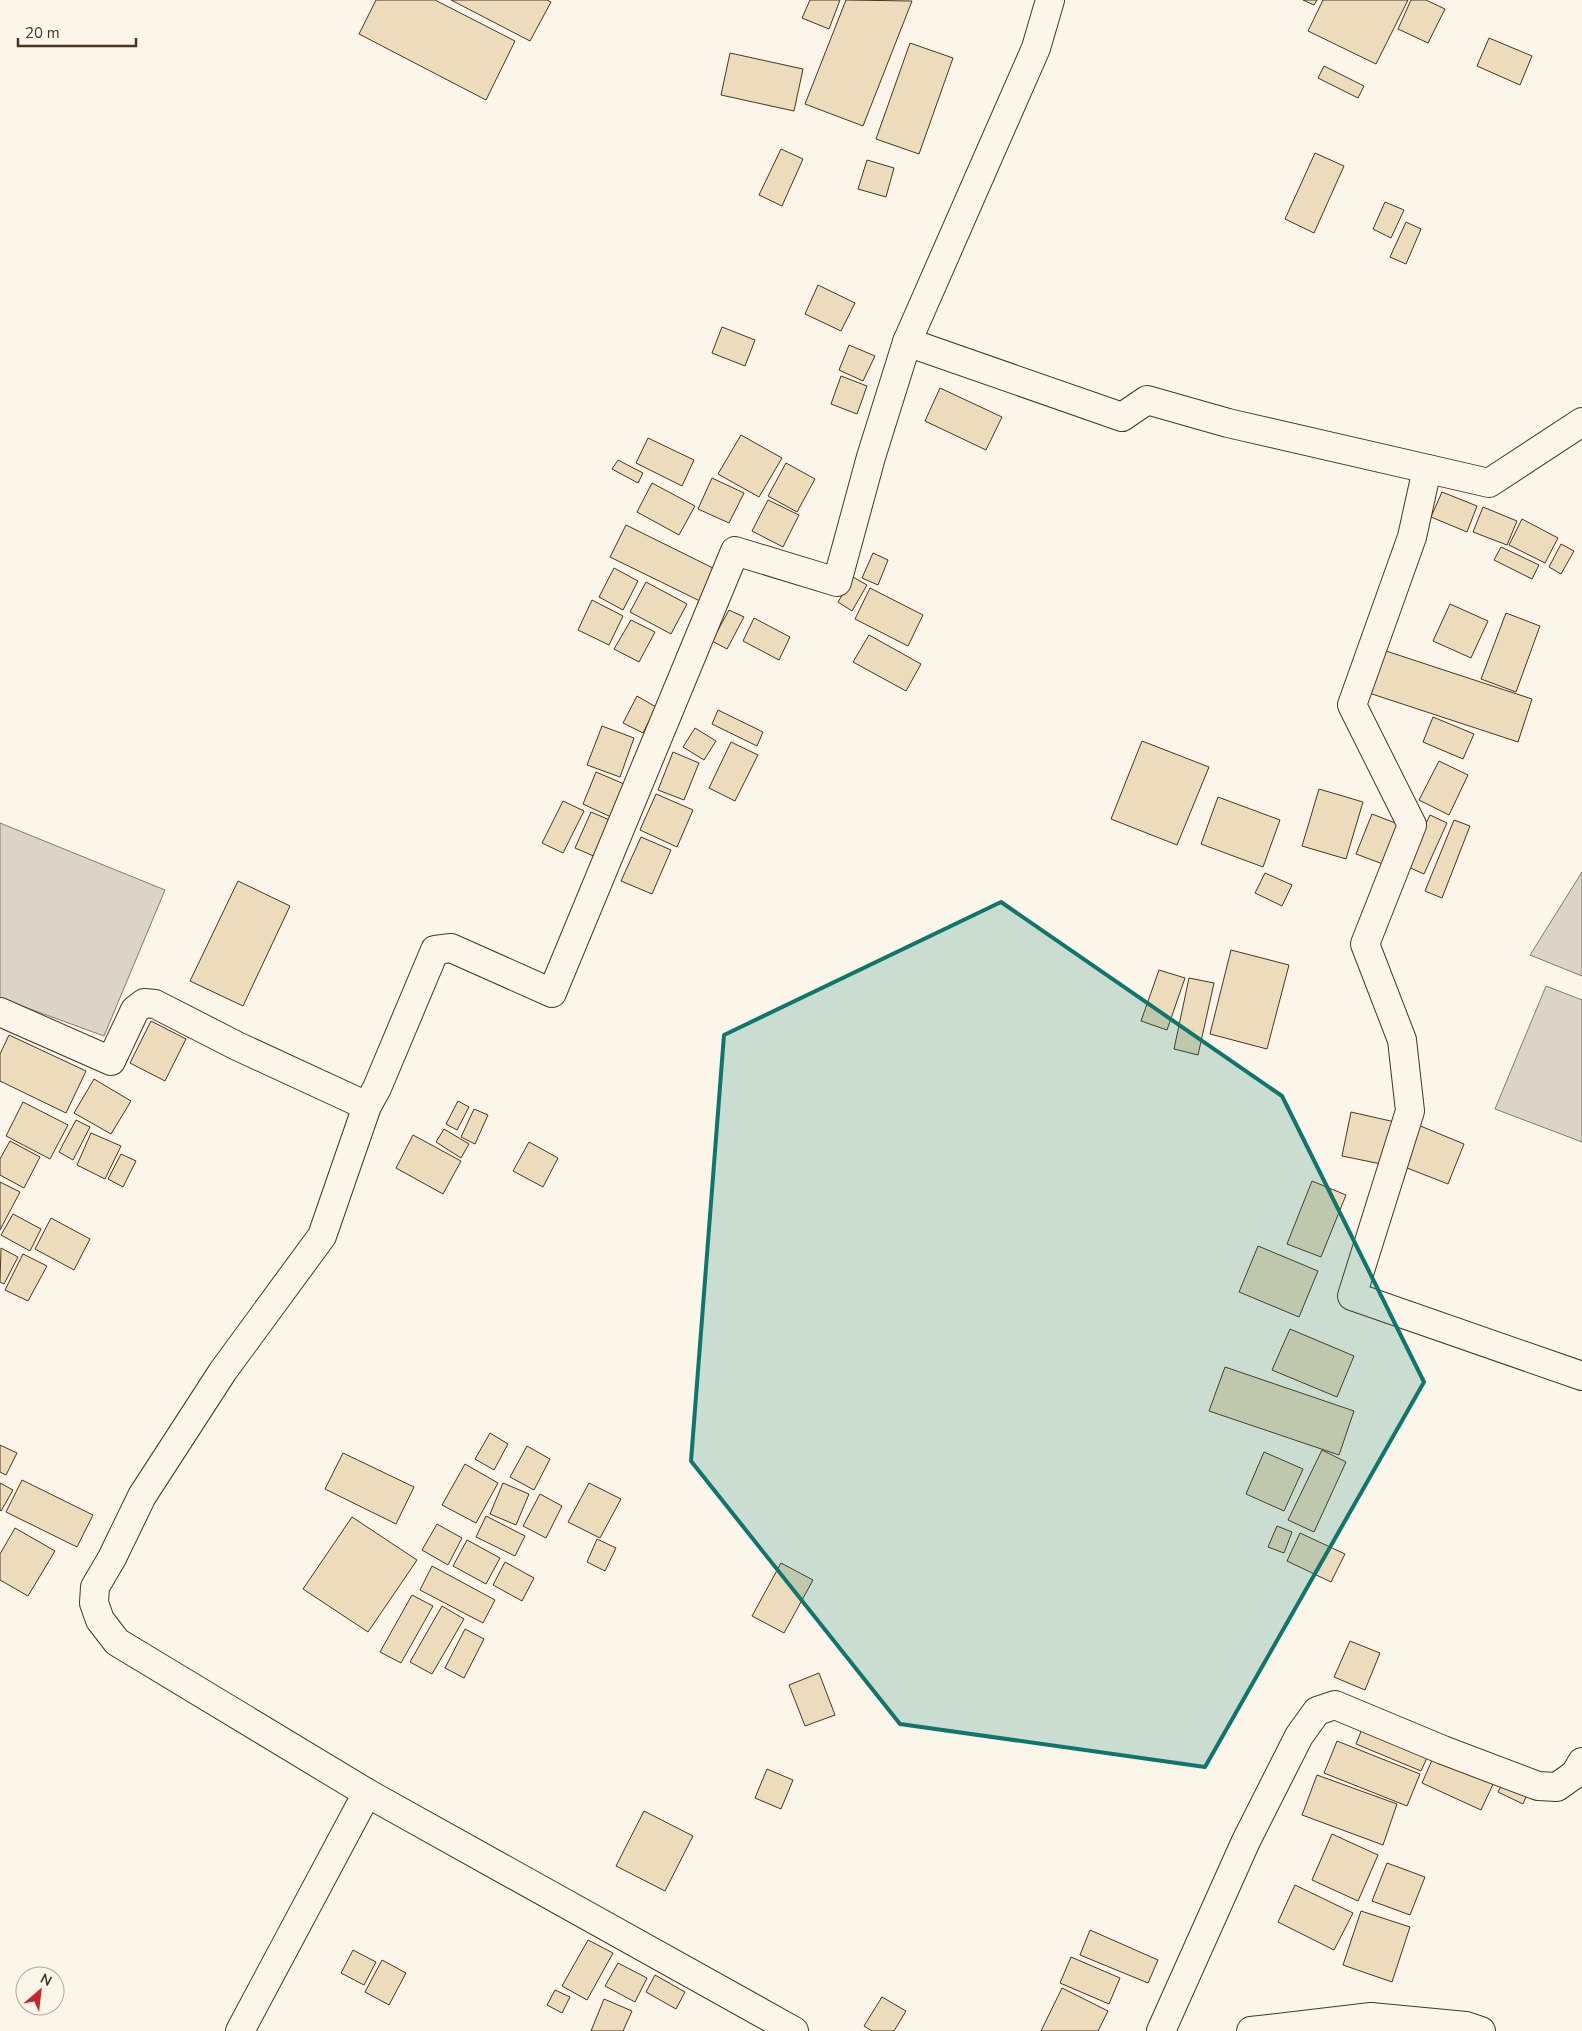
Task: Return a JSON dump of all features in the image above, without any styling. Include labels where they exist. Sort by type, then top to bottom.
[{"type":"street","points":[[794,2031],[367,1793],[117,1642],[100,1620],[94,1603],[94,1588],[112,1558],[142,1496],[223,1371],[322,1236],[367,1106],[377,1088],[435,950],[451,948],[552,993],[735,551],[837,582],[871,457],[907,342],[1036,48],[1050,0]]},
{"type":"street","points":[[907,342],[1122,417],[1147,400],[1228,424],[1490,482],[1582,422]]},
{"type":"street","points":[[1427,469],[1412,536],[1352,705],[1412,825],[1365,944],[1402,1040],[1410,1111],[1352,1296],[1582,1376]]},
{"type":"street","points":[[0,1012],[111,1061],[135,1010],[144,1003],[155,1004],[237,1046],[367,1106]]},
{"type":"street","points":[[1160,2031],[1246,1842],[1299,1736],[1317,1711],[1336,1705],[1443,1750],[1538,1786],[1557,1787],[1575,1774],[1582,1762]]},
{"type":"street","points":[[240,2031],[367,1793]]},
{"type":"street","points":[[1251,2031],[1371,2017],[1466,2026],[1481,2031]]},
{"type":"highlighted area","points":[[1001,902],[1282,1096],[1424,1382],[1205,1767],[900,1724],[691,1461],[724,1035]]},
{"type":"shaded area","points":[[0,823],[165,890],[104,1036],[0,998]]},
{"type":"shaded area","points":[[1582,872],[1582,976],[1530,955]]},
{"type":"shaded area","points":[[1546,986],[1582,1000],[1582,1142],[1495,1109]]},
{"type":"building","points":[[376,0],[435,0],[515,41],[486,100],[359,34]]},
{"type":"building","points":[[451,0],[547,0],[551,2],[530,41]]},
{"type":"building","points":[[810,0],[840,0],[829,29],[802,18]]},
{"type":"building","points":[[846,0],[912,1],[863,126],[805,104]]},
{"type":"building","points":[[1303,0],[1317,0],[1314,5]]},
{"type":"building","points":[[1323,0],[1408,0],[1376,64],[1308,31]]},
{"type":"building","points":[[1411,0],[1426,0],[1445,9],[1428,43],[1398,29]]},
{"type":"building","points":[[1489,38],[1532,56],[1520,85],[1477,66]]},
{"type":"building","points":[[910,43],[953,58],[919,154],[876,139]]},
{"type":"building","points":[[730,53],[803,69],[794,111],[721,95]]},
{"type":"building","points":[[1324,66],[1364,86],[1358,98],[1318,78]]},
{"type":"building","points":[[781,149],[803,159],[782,206],[759,195]]},
{"type":"building","points":[[1315,153],[1344,166],[1314,233],[1285,219]]},
{"type":"building","points":[[867,160],[894,168],[886,197],[858,189]]},
{"type":"building","points":[[1385,202],[1404,210],[1391,238],[1373,229]]},
{"type":"building","points":[[1406,222],[1421,229],[1406,264],[1390,257]]},
{"type":"building","points":[[818,285],[855,303],[841,331],[805,314]]},
{"type":"building","points":[[722,327],[755,340],[745,366],[712,353]]},
{"type":"building","points":[[849,345],[875,356],[863,381],[839,370]]},
{"type":"building","points":[[841,376],[867,386],[857,414],[831,404]]},
{"type":"building","points":[[940,388],[1002,417],[986,450],[925,421]]},
{"type":"building","points":[[741,435],[782,458],[759,497],[718,474]]},
{"type":"building","points":[[648,438],[694,460],[682,486],[636,463]]},
{"type":"building","points":[[618,460],[643,473],[638,483],[612,469]]},
{"type":"building","points":[[786,463],[815,479],[797,512],[768,496]]},
{"type":"building","points":[[712,478],[744,493],[729,523],[698,509]]},
{"type":"building","points":[[652,483],[695,506],[679,535],[637,512]]},
{"type":"building","points":[[1442,492],[1477,506],[1467,532],[1431,517]]},
{"type":"building","points":[[768,500],[799,515],[783,547],[752,531]]},
{"type":"building","points":[[1483,507],[1517,521],[1507,545],[1473,532]]},
{"type":"building","points":[[1522,519],[1558,538],[1545,563],[1509,545]]},
{"type":"building","points":[[626,525],[719,571],[704,603],[610,557]]},
{"type":"building","points":[[1561,544],[1574,551],[1561,574],[1549,567]]},
{"type":"building","points":[[1501,547],[1539,565],[1532,579],[1494,560]]},
{"type":"building","points":[[873,553],[888,560],[878,585],[862,578]]},
{"type":"building","points":[[614,568],[638,581],[623,610],[599,597]]},
{"type":"building","points":[[853,577],[867,585],[852,611],[838,602]]},
{"type":"building","points":[[646,582],[687,604],[671,634],[630,612]]},
{"type":"building","points":[[870,588],[923,615],[908,646],[855,619]]},
{"type":"building","points":[[592,600],[623,616],[609,645],[578,630]]},
{"type":"building","points":[[1450,604],[1488,621],[1471,658],[1433,641]]},
{"type":"building","points":[[729,610],[744,617],[727,649],[712,641]]},
{"type":"building","points":[[1506,613],[1540,626],[1516,692],[1481,679]]},
{"type":"building","points":[[754,618],[790,637],[779,660],[743,641]]},
{"type":"building","points":[[631,620],[655,632],[639,662],[614,649]]},
{"type":"building","points":[[869,635],[921,664],[906,691],[853,662]]},
{"type":"building","points":[[1383,650],[1532,699],[1518,742],[1369,693]]},
{"type":"building","points":[[637,696],[656,707],[643,733],[623,723]]},
{"type":"building","points":[[718,710],[763,732],[757,746],[712,724]]},
{"type":"building","points":[[1433,717],[1474,734],[1463,759],[1423,742]]},
{"type":"building","points":[[602,726],[634,738],[620,777],[587,765]]},
{"type":"building","points":[[695,728],[716,741],[704,760],[683,747]]},
{"type":"building","points":[[1142,741],[1209,767],[1177,845],[1111,819]]},
{"type":"building","points":[[731,742],[758,755],[735,801],[709,788]]},
{"type":"building","points":[[673,752],[699,763],[684,800],[658,790]]},
{"type":"building","points":[[1439,761],[1468,775],[1449,815],[1419,800]]},
{"type":"building","points":[[596,772],[624,784],[611,817],[583,804]]},
{"type":"building","points":[[1319,789],[1363,802],[1346,859],[1302,846]]},
{"type":"building","points":[[656,794],[693,810],[677,847],[640,830]]},
{"type":"building","points":[[1218,797],[1280,820],[1263,867],[1201,844]]},
{"type":"building","points":[[563,801],[584,811],[563,853],[542,843]]},
{"type":"building","points":[[591,812],[612,821],[596,857],[575,848]]},
{"type":"building","points":[[1372,814],[1398,824],[1383,864],[1356,854]]},
{"type":"building","points":[[1430,815],[1447,823],[1424,874],[1406,866]]},
{"type":"building","points":[[1454,820],[1470,826],[1442,898],[1425,891]]},
{"type":"building","points":[[641,837],[671,850],[652,894],[621,881]]},
{"type":"building","points":[[1265,873],[1292,885],[1282,906],[1255,893]]},
{"type":"building","points":[[238,881],[290,906],[243,1006],[190,981]]},
{"type":"building","points":[[1231,950],[1289,965],[1267,1049],[1210,1034]]},
{"type":"building","points":[[1159,970],[1185,978],[1167,1030],[1141,1021]]},
{"type":"building","points":[[1189,978],[1214,983],[1198,1055],[1174,1049]]},
{"type":"building","points":[[151,1021],[186,1039],[165,1081],[130,1063]]},
{"type":"building","points":[[9,1035],[86,1071],[66,1113],[0,1081],[0,1054]]},
{"type":"building","points":[[94,1079],[131,1101],[111,1134],[74,1113]]},
{"type":"building","points":[[458,1101],[469,1107],[457,1130],[446,1124]]},
{"type":"building","points":[[23,1102],[68,1125],[50,1159],[6,1136]]},
{"type":"building","points":[[474,1109],[488,1115],[475,1144],[461,1137]]},
{"type":"building","points":[[1351,1112],[1395,1122],[1386,1165],[1342,1156]]},
{"type":"building","points":[[76,1120],[90,1127],[73,1160],[59,1152]]},
{"type":"building","points":[[1418,1125],[1464,1144],[1448,1184],[1402,1166]]},
{"type":"building","points":[[444,1129],[469,1144],[461,1158],[436,1142]]},
{"type":"building","points":[[91,1133],[121,1146],[105,1179],[77,1165]]},
{"type":"building","points":[[413,1135],[461,1161],[443,1194],[396,1168]]},
{"type":"building","points":[[10,1141],[40,1157],[24,1188],[0,1175],[0,1159]]},
{"type":"building","points":[[529,1142],[558,1158],[543,1187],[513,1171]]},
{"type":"building","points":[[121,1154],[136,1161],[123,1187],[108,1179]]},
{"type":"building","points":[[1312,1181],[1346,1195],[1321,1257],[1287,1244]]},
{"type":"building","points":[[0,1182],[20,1192],[0,1230]]},
{"type":"building","points":[[13,1214],[41,1229],[30,1251],[1,1235]]},
{"type":"building","points":[[51,1218],[90,1239],[74,1270],[35,1249]]},
{"type":"building","points":[[1258,1246],[1318,1271],[1299,1317],[1239,1292]]},
{"type":"building","points":[[1,1248],[18,1257],[4,1284],[0,1282]]},
{"type":"building","points":[[23,1254],[47,1266],[28,1301],[5,1290]]},
{"type":"building","points":[[1290,1329],[1354,1356],[1337,1397],[1272,1370]]},
{"type":"building","points":[[1225,1367],[1354,1411],[1339,1455],[1209,1411]]},
{"type":"building","points":[[490,1433],[508,1444],[494,1470],[475,1459]]},
{"type":"building","points":[[0,1445],[17,1453],[6,1475],[0,1472]]},
{"type":"building","points":[[527,1446],[550,1459],[534,1490],[510,1477]]},
{"type":"building","points":[[1322,1450],[1346,1462],[1314,1532],[1288,1520]]},
{"type":"building","points":[[1264,1452],[1303,1469],[1284,1511],[1246,1494]]},
{"type":"building","points":[[343,1453],[414,1487],[396,1524],[325,1489]]},
{"type":"building","points":[[465,1464],[498,1483],[476,1523],[442,1505]]},
{"type":"building","points":[[22,1480],[93,1515],[77,1547],[6,1512]]},
{"type":"building","points":[[0,1483],[13,1490],[1,1511],[0,1510]]},
{"type":"building","points":[[503,1483],[529,1494],[516,1525],[490,1514]]},
{"type":"building","points":[[589,1483],[621,1499],[600,1538],[568,1522]]},
{"type":"building","points":[[540,1494],[562,1506],[546,1538],[523,1526]]},
{"type":"building","points":[[486,1516],[525,1536],[515,1556],[476,1537]]},
{"type":"building","points":[[352,1517],[417,1560],[368,1632],[303,1589]]},
{"type":"building","points":[[437,1524],[462,1538],[448,1565],[422,1550]]},
{"type":"building","points":[[1277,1526],[1292,1532],[1284,1553],[1268,1547]]},
{"type":"building","points":[[15,1528],[55,1551],[28,1596],[0,1580],[0,1554]]},
{"type":"building","points":[[1300,1533],[1345,1554],[1331,1582],[1287,1561]]},
{"type":"building","points":[[597,1539],[616,1548],[605,1571],[587,1562]]},
{"type":"building","points":[[467,1540],[500,1558],[486,1584],[453,1566]]},
{"type":"building","points":[[505,1562],[534,1578],[522,1601],[493,1585]]},
{"type":"building","points":[[781,1563],[813,1580],[784,1633],[752,1616]]},
{"type":"building","points":[[432,1566],[495,1600],[483,1623],[420,1590]]},
{"type":"building","points":[[412,1595],[433,1606],[401,1663],[380,1652]]},
{"type":"building","points":[[442,1606],[464,1619],[432,1674],[410,1662]]},
{"type":"building","points":[[465,1629],[484,1639],[464,1678],[445,1668]]},
{"type":"building","points":[[1350,1641],[1380,1653],[1365,1690],[1334,1677]]},
{"type":"building","points":[[819,1673],[835,1715],[805,1726],[789,1685]]},
{"type":"building","points":[[1364,1724],[1430,1751],[1421,1771],[1356,1744]]},
{"type":"building","points":[[1337,1741],[1420,1774],[1407,1806],[1324,1773]]},
{"type":"building","points":[[1436,1751],[1496,1778],[1481,1810],[1422,1783]]},
{"type":"building","points":[[767,1769],[793,1780],[781,1809],[755,1798]]},
{"type":"building","points":[[1317,1775],[1397,1804],[1383,1845],[1302,1815]]},
{"type":"building","points":[[1504,1780],[1528,1792],[1523,1804],[1498,1792]]},
{"type":"building","points":[[644,1811],[693,1836],[665,1891],[616,1866]]},
{"type":"building","points":[[1332,1834],[1378,1855],[1358,1901],[1312,1880]]},
{"type":"building","points":[[1387,1863],[1425,1877],[1410,1915],[1372,1901]]},
{"type":"building","points":[[1295,1885],[1353,1913],[1334,1950],[1278,1922]]},
{"type":"building","points":[[1361,1911],[1410,1927],[1392,1982],[1343,1965]]},
{"type":"building","points":[[1090,1930],[1158,1960],[1148,1983],[1080,1955]]},
{"type":"building","points":[[588,1940],[613,1953],[587,2000],[562,1986]]},
{"type":"building","points":[[353,1950],[376,1962],[364,1985],[341,1973]]},
{"type":"building","points":[[1071,1957],[1120,1978],[1109,2004],[1060,1983]]},
{"type":"building","points":[[382,1960],[406,1973],[389,2005],[365,1992]]},
{"type":"building","points":[[618,1963],[647,1978],[635,2002],[605,1986]]},
{"type":"building","points":[[655,1975],[685,1992],[676,2009],[646,1992]]},
{"type":"building","points":[[1062,1988],[1108,2011],[1098,2031],[1041,2031]]},
{"type":"building","points":[[555,1990],[570,1997],[562,2013],[547,2005]]},
{"type":"building","points":[[882,1997],[906,2011],[894,2031],[872,2031],[864,2026]]},
{"type":"building","points":[[604,1999],[632,2011],[623,2031],[591,2031]]}]
